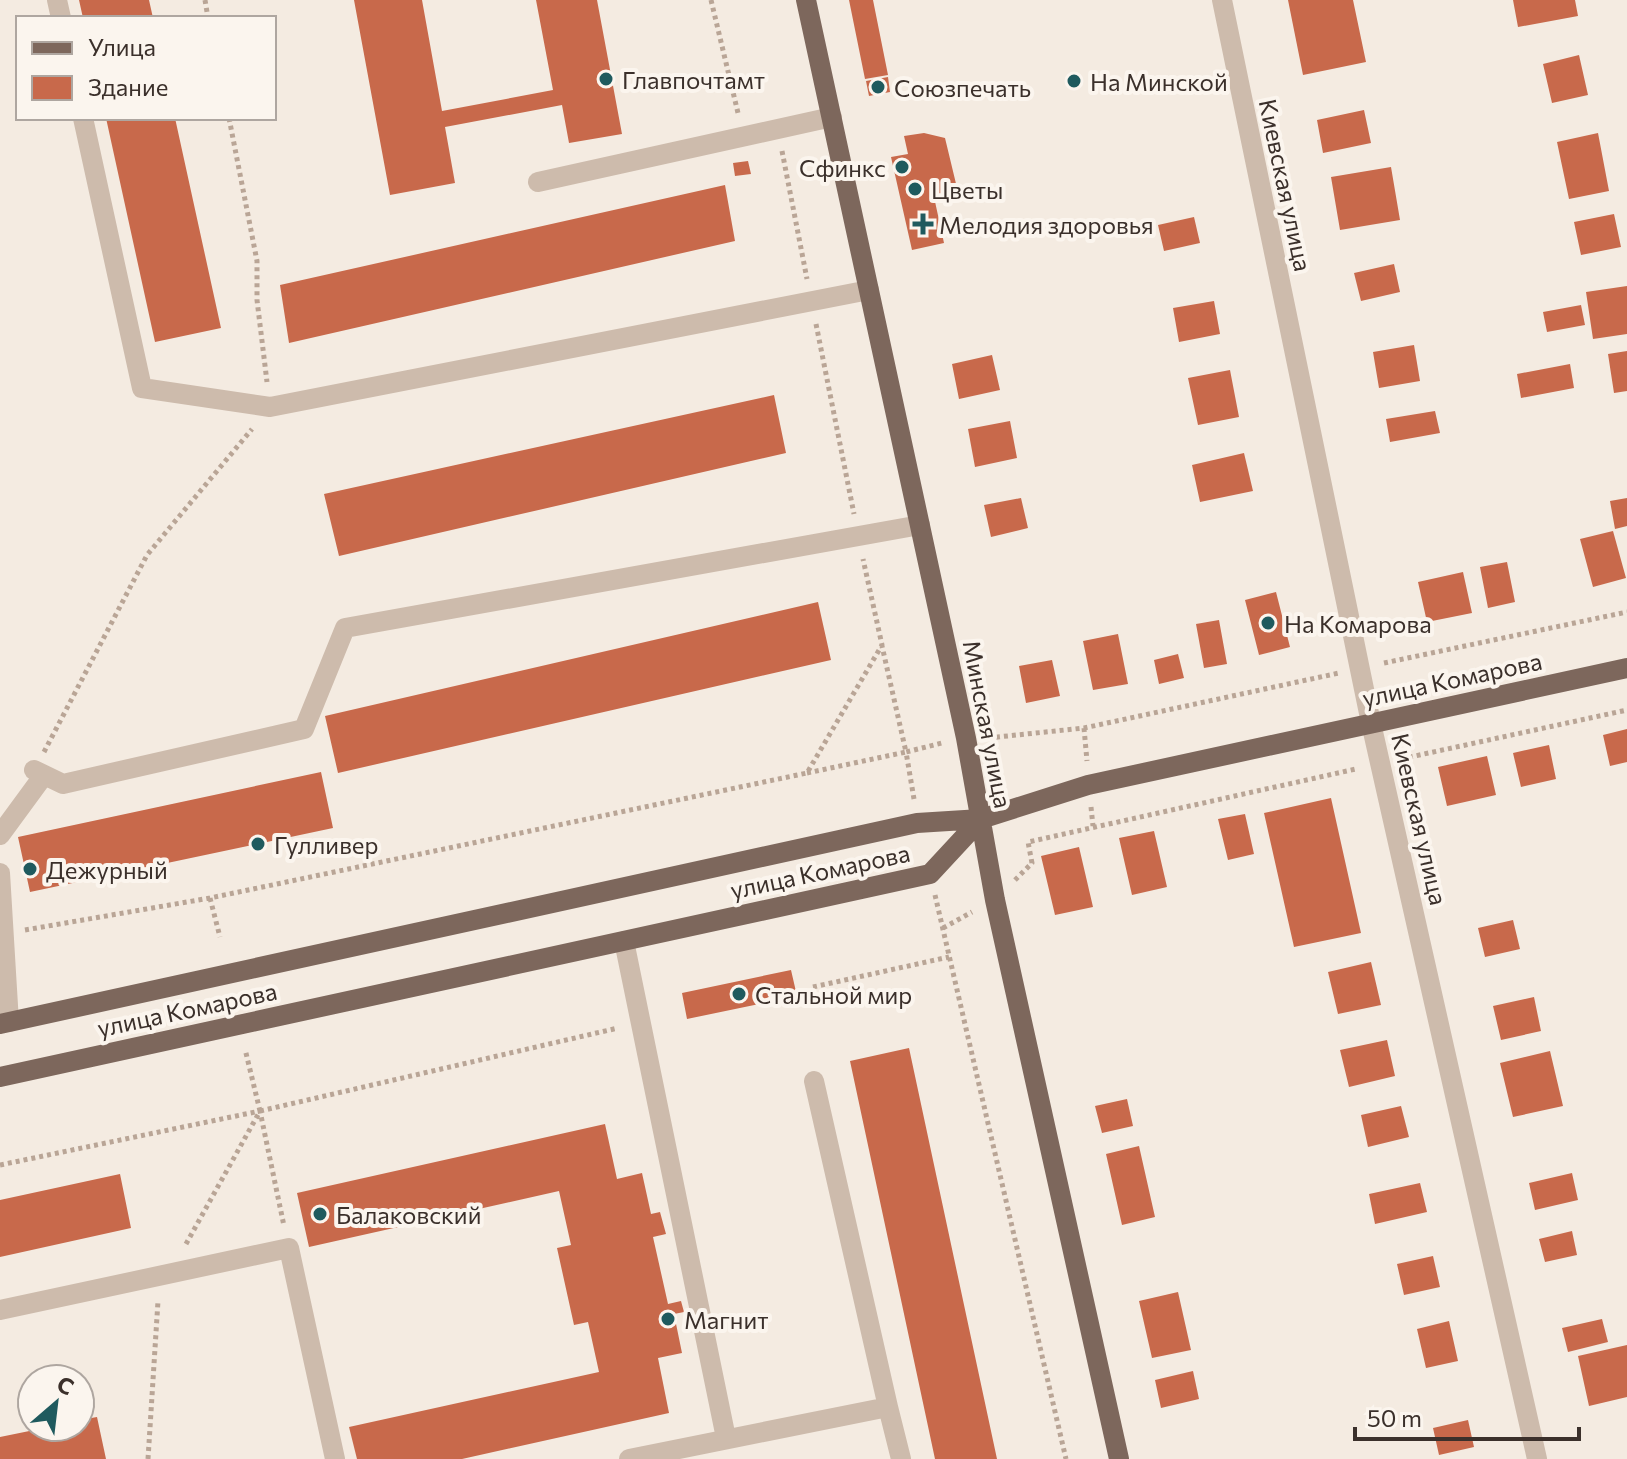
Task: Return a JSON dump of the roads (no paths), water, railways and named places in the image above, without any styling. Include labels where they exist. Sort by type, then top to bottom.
[{"type":"main road","name":"Минская улица","points":[[806,0],[966,738],[995,900],[1119,1459]]},
{"type":"main road","name":"улица Комарова","points":[[0,1077],[930,874],[981,819],[1088,785],[1627,668]]},
{"type":"main road","points":[[5,1023],[917,823],[981,819]]},
{"type":"street","name":"Киевская улица","points":[[1222,0],[1371,723],[1537,1459]]},
{"type":"street","points":[[538,182],[832,117]]},
{"type":"street","points":[[83,120],[142,388],[270,407],[869,290]]},
{"type":"street","points":[[0,835],[39,773],[63,784],[304,729],[345,628],[920,525]]},
{"type":"street","points":[[0,873],[5,1023]]},
{"type":"street","points":[[624,941],[726,1438]]},
{"type":"street","points":[[814,1081],[901,1459]]},
{"type":"street","points":[[0,1310],[289,1248],[335,1459]]},
{"type":"street","points":[[629,1459],[888,1407]]},
{"type":"place","name":"Главпочтамт","points":[[606,79]]},
{"type":"place","name":"На Минской","points":[[1074,81]]},
{"type":"place","name":"Союзпечать","points":[[878,87]]},
{"type":"place","name":"Сфинкс","points":[[902,167]]},
{"type":"place","name":"Цветы","points":[[915,189]]},
{"type":"place","name":"Мелодия здоровья","points":[[923,224]]},
{"type":"place","name":"На Комарова","points":[[1268,623]]},
{"type":"place","name":"Гулливер","points":[[258,844]]},
{"type":"place","name":"Дежурный","points":[[30,869]]},
{"type":"place","name":"Стальной мир","points":[[739,994]]},
{"type":"place","name":"Балаковский","points":[[320,1214]]},
{"type":"place","name":"Магнит","points":[[668,1319]]}]
